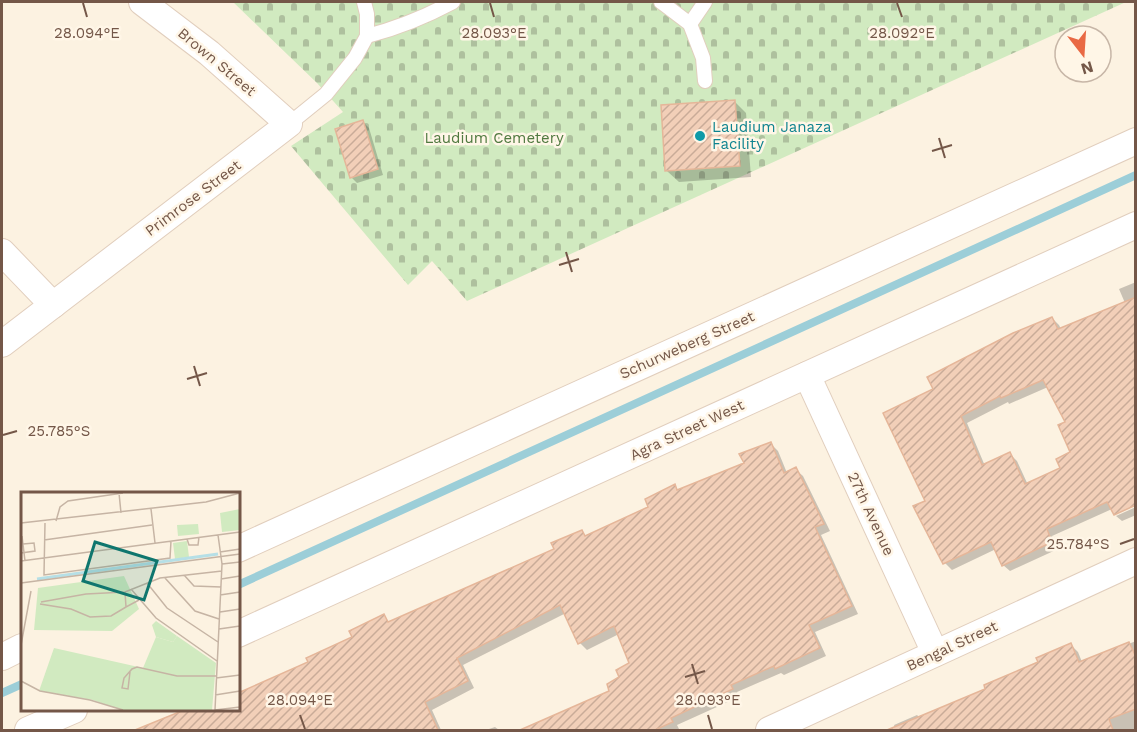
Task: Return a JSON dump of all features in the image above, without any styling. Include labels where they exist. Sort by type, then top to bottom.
[{"type":"street","name":"Brown Street","points":[[142,2],[209,53],[289,124]]},
{"type":"street","name":"Primrose Street","points":[[2,344],[289,124]]},
{"type":"street","name":"Schurweberg Street","points":[[240,548],[1136,141]]},
{"type":"street","name":"Agra Street West","points":[[240,633],[1136,225]]},
{"type":"street","points":[[2,252],[53,305]]},
{"type":"street","name":"27th Avenue","points":[[807,375],[935,653]]},
{"type":"street","name":"Bengal Street","points":[[769,730],[1136,561]]},
{"type":"street","points":[[2,657],[21,648]]},
{"type":"street","points":[[28,730],[72,711]]},
{"type":"lane","points":[[364,2],[367,14],[367,36],[432,14],[453,2]]},
{"type":"lane","points":[[661,2],[690,24],[703,58],[705,81]]},
{"type":"lane","points":[[690,24],[705,2]]},
{"type":"lane","name":"Primrose Street","points":[[289,124],[326,94],[355,58],[367,36]]},
{"type":"green space","name":"Laudium Cemetery","points":[[233,2],[1126,2],[1078,24],[1053,24],[1053,35],[467,301],[432,261],[408,285],[291,146],[343,112],[317,83]]},
{"type":"building","name":"Laudium Janaza Facility","points":[[735,100],[740,166],[665,171],[661,105]]},
{"type":"building","points":[[363,120],[378,169],[350,178],[335,129]]},
{"type":"building","points":[[1136,297],[1136,505],[1114,515],[1107,502],[1047,529],[1052,542],[1002,566],[991,542],[943,564],[913,506],[925,501],[883,413],[933,389],[927,377],[1013,333],[1052,317],[1058,329]],"holes":[[[1043,380],[1065,422],[1058,425],[1070,452],[1056,459],[1060,468],[1025,484],[1010,452],[982,465],[961,416],[1000,396],[1001,398]]]},
{"type":"building","points":[[771,442],[784,473],[796,467],[824,524],[815,527],[852,606],[809,625],[820,648],[775,669],[774,666],[731,685],[733,689],[671,718],[673,722],[655,730],[520,730],[609,691],[607,684],[619,677],[616,670],[629,663],[614,626],[578,644],[560,605],[457,658],[468,681],[425,702],[438,730],[135,730],[182,711],[240,711],[240,692],[308,662],[306,658],[352,637],[349,631],[384,614],[388,622],[554,549],[551,543],[582,530],[585,536],[648,507],[645,499],[675,484],[677,490],[744,463],[739,454]]},
{"type":"building","points":[[1129,642],[1136,657],[1136,709],[1109,719],[1113,730],[887,730],[985,689],[984,685],[1038,662],[1036,658],[1071,643],[1079,662]]},
{"type":"waterway","points":[[240,584],[1136,175]]},
{"type":"waterway","points":[[2,693],[21,684]]},
{"type":"place","name":"Laudium Janaza Facility","points":[[700,136]]}]
